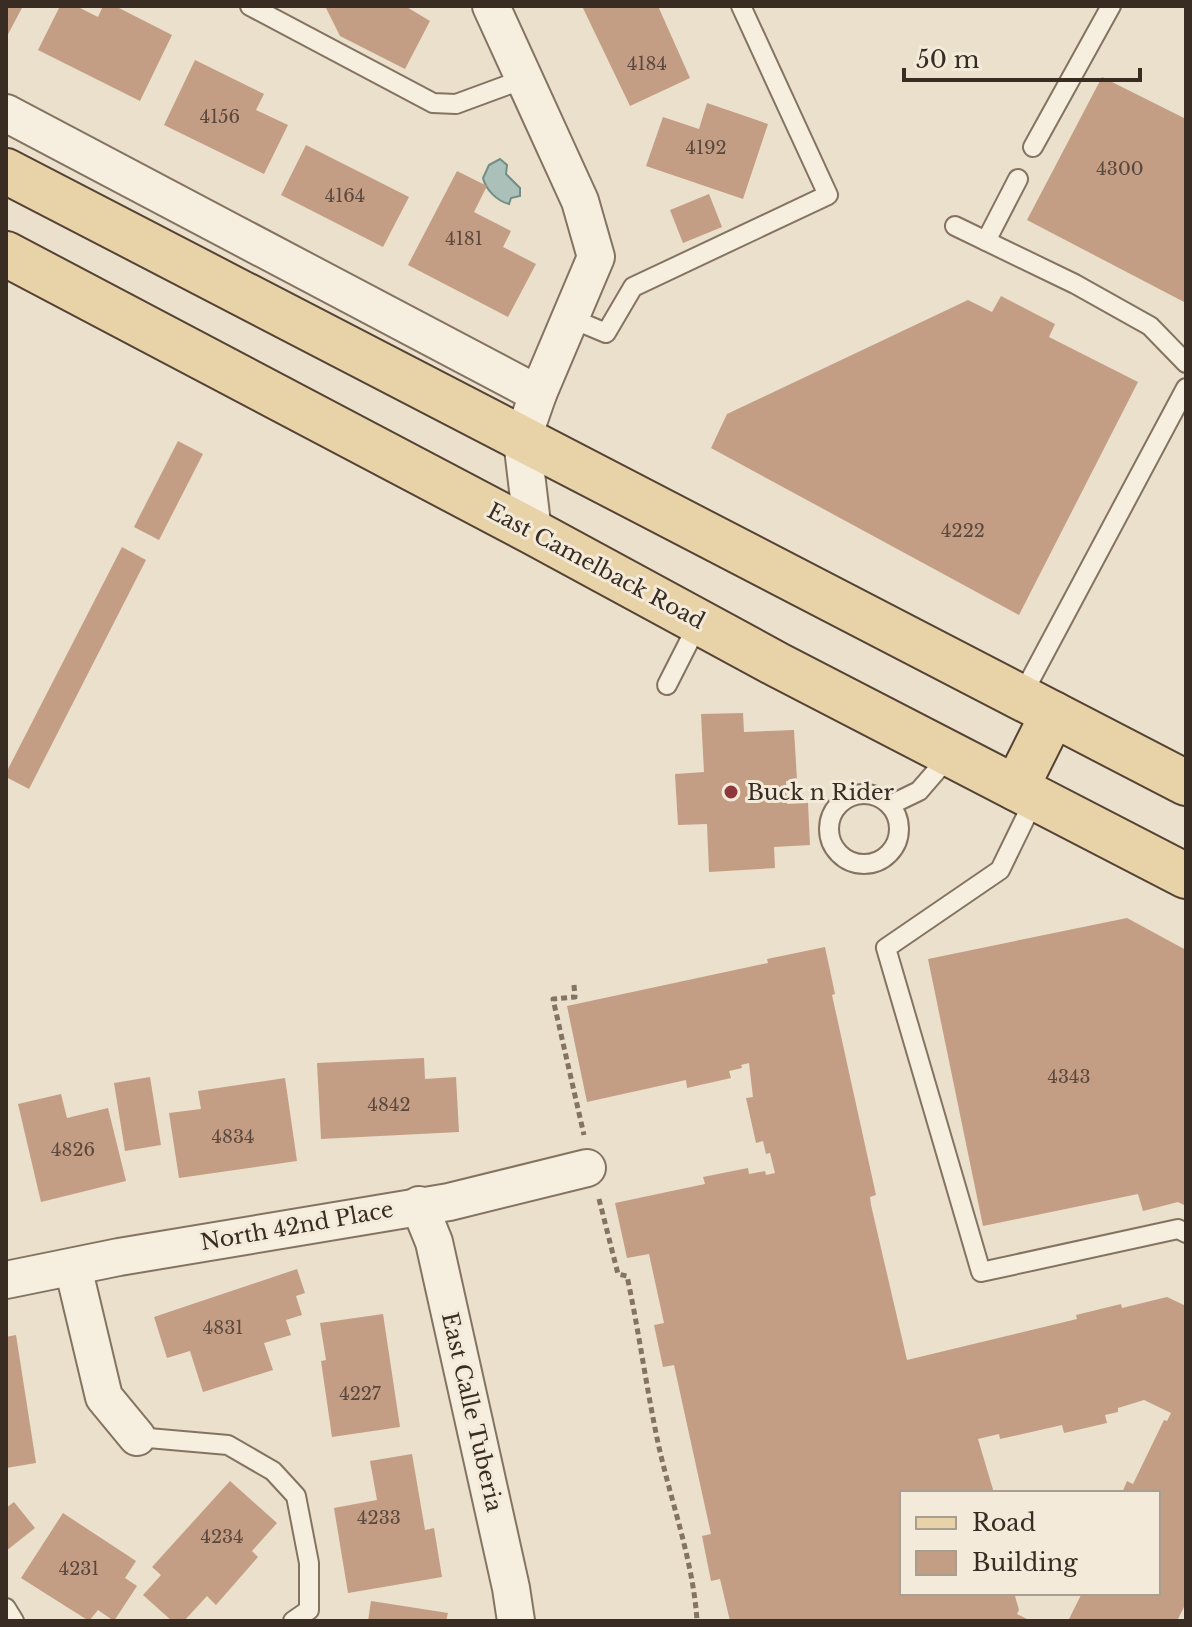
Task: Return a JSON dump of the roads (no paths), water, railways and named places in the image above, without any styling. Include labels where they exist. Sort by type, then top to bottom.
[{"type":"main road","points":[[6,171],[1186,783]]},
{"type":"main road","name":"East Camelback Road","points":[[6,254],[1186,876]]},
{"type":"main road","points":[[1025,793],[1037,705]]},
{"type":"street","points":[[491,6],[580,201],[596,257],[538,394],[522,440],[533,532]]},
{"type":"street","points":[[6,113],[538,394]]},
{"type":"street","name":"North 42nd Place","points":[[6,1280],[449,1202],[587,1168]]},
{"type":"street","name":"East Calle Tuberia","points":[[419,1205],[434,1242],[516,1621]]},
{"type":"street","points":[[73,1267],[104,1397],[137,1437]]},
{"type":"lane","points":[[250,6],[433,103],[456,104],[524,79]]},
{"type":"lane","points":[[570,318],[606,333],[633,287],[828,195],[741,6]]},
{"type":"lane","points":[[1033,147],[1111,6]]},
{"type":"lane","points":[[986,241],[1018,179]]},
{"type":"lane","points":[[955,226],[1075,284],[1150,326],[1186,363]]},
{"type":"lane","points":[[1037,705],[1186,388]]},
{"type":"lane","points":[[667,685],[699,622]]},
{"type":"lane","points":[[890,805],[919,791],[951,754]]},
{"type":"lane","points":[[1025,793],[1000,870],[886,948],[981,1272],[1178,1229],[1186,1233]]},
{"type":"lane","points":[[137,1437],[228,1445],[273,1471],[296,1496],[309,1563],[309,1610],[293,1621]]},
{"type":"lane","points":[[6,1608],[14,1621]]},
{"type":"water","points":[[500,159],[507,165],[506,174],[520,188],[520,196],[511,198],[509,204],[493,194],[483,178],[489,165]]},
{"type":"place","name":"Buck n Rider","points":[[731,792]]}]
